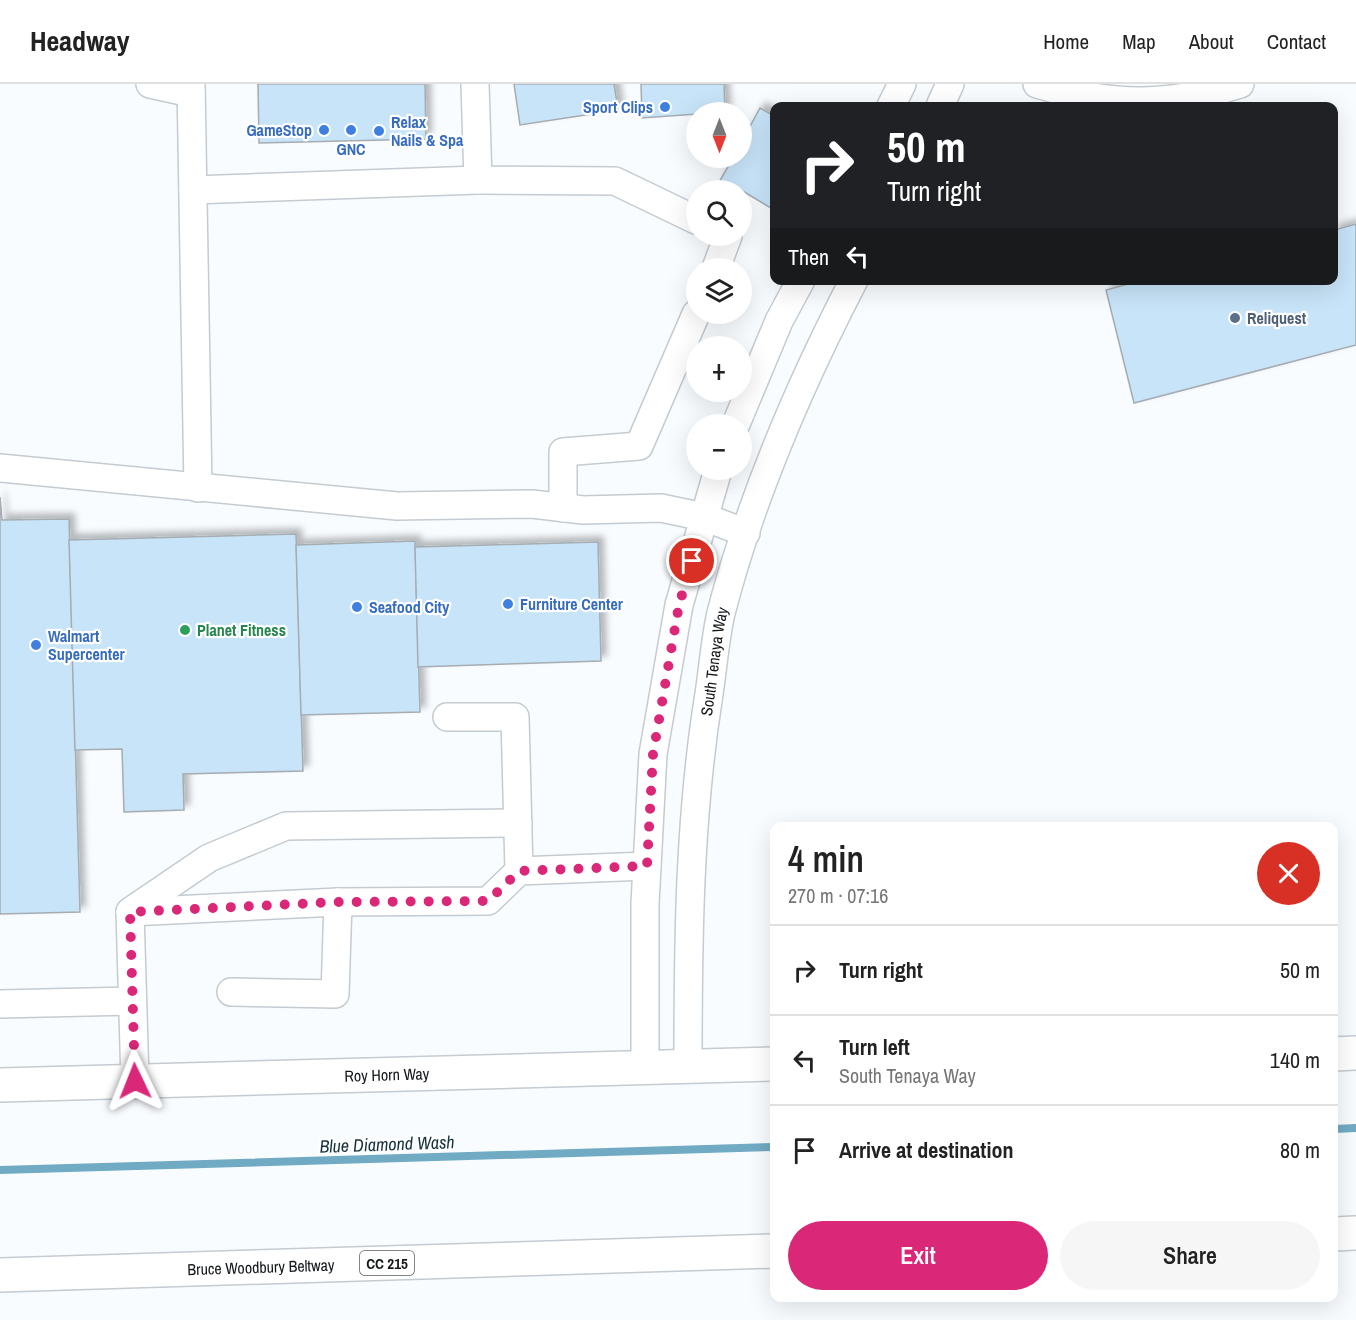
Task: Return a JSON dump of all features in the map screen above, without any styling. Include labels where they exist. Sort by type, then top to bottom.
[{"type":"main road","points":[[1338,1054],[1356,1053]]},
{"type":"main road","name":"Roy Horn Way","points":[[0,1085],[770,1064]]},
{"type":"main road","points":[[1338,1234],[1356,1233]]},
{"type":"main road","name":"Bruce Woodbury Beltway","points":[[0,1275],[770,1251]]},
{"type":"street","points":[[150,84],[191,88],[198,488]]},
{"type":"street","points":[[475,84],[478,180]]},
{"type":"street","points":[[893,102],[902,84]]},
{"type":"street","points":[[941,102],[950,84]]},
{"type":"street","points":[[1037,84],[1088,97],[1128,102],[1187,99],[1232,91]]},
{"type":"street","points":[[193,190],[478,180],[615,181],[686,215]]},
{"type":"street","points":[[740,414],[779,321],[798,285]]},
{"type":"street","name":"South Tenaya Way","points":[[688,1066],[688,906],[698,761],[721,615],[769,465],[822,342],[851,285]]},
{"type":"street","points":[[563,508],[563,452],[639,446],[692,324]]},
{"type":"street","points":[[0,468],[397,506],[532,504],[563,508],[661,508],[704,517],[746,532]]},
{"type":"street","points":[[645,1067],[647,866],[653,754],[679,605],[715,480]]},
{"type":"street","points":[[447,717],[515,717],[519,871]]},
{"type":"street","points":[[130,912],[209,858],[286,826],[518,823]]},
{"type":"street","points":[[130,912],[338,902],[488,901],[519,871],[647,866]]},
{"type":"street","points":[[231,992],[335,994],[338,902]]},
{"type":"street","points":[[130,912],[135,1081]]},
{"type":"street","points":[[0,1004],[132,1001]]},
{"type":"building","points":[[258,84],[425,84],[426,139],[259,143]]},
{"type":"building","points":[[514,84],[614,84],[618,110],[520,125]]},
{"type":"building","points":[[641,84],[724,84],[725,102],[686,102],[686,115],[642,118]]},
{"type":"building","points":[[760,108],[770,114],[770,208],[752,197],[752,180],[720,180],[727,168],[752,168],[752,123]]},
{"type":"building","name":"Reliquest","points":[[1356,224],[1356,345],[1134,403],[1106,290],[1124,285],[1338,285],[1338,229]]},
{"type":"building","name":"Walmart Supercenter","points":[[0,497],[2,520],[69,519],[80,912],[0,914]]},
{"type":"building","name":"Planet Fitness","points":[[296,534],[303,771],[183,774],[184,810],[124,812],[122,749],[75,750],[69,540]]},
{"type":"building","name":"Seafood City","points":[[415,541],[420,712],[301,715],[296,545]]},
{"type":"building","name":"Furniture Center","points":[[598,542],[601,661],[418,667],[415,547]]},
{"type":"waterway","name":"Blue Diamond Wash","points":[[1338,1129],[1356,1128]]},
{"type":"waterway","name":"Blue Diamond Wash","points":[[0,1170],[770,1147]]},
{"type":"place","name":"Sport Clips","points":[[665,107]]},
{"type":"place","name":"GameStop","points":[[324,130]]},
{"type":"place","name":"GNC","points":[[351,130]]},
{"type":"place","name":"Relax Nails & Spa","points":[[379,131]]},
{"type":"place","name":"Reliquest","points":[[1235,318]]},
{"type":"place","name":"Furniture Center","points":[[508,604]]},
{"type":"place","name":"Seafood City","points":[[357,607]]},
{"type":"place","name":"Planet Fitness","points":[[185,630]]},
{"type":"place","name":"Walmart Supercenter","points":[[36,645]]},
{"type":"route","points":[[135,1081],[130,912],[338,902],[488,901],[519,871],[647,866],[653,754],[679,605],[692,561]]}]
